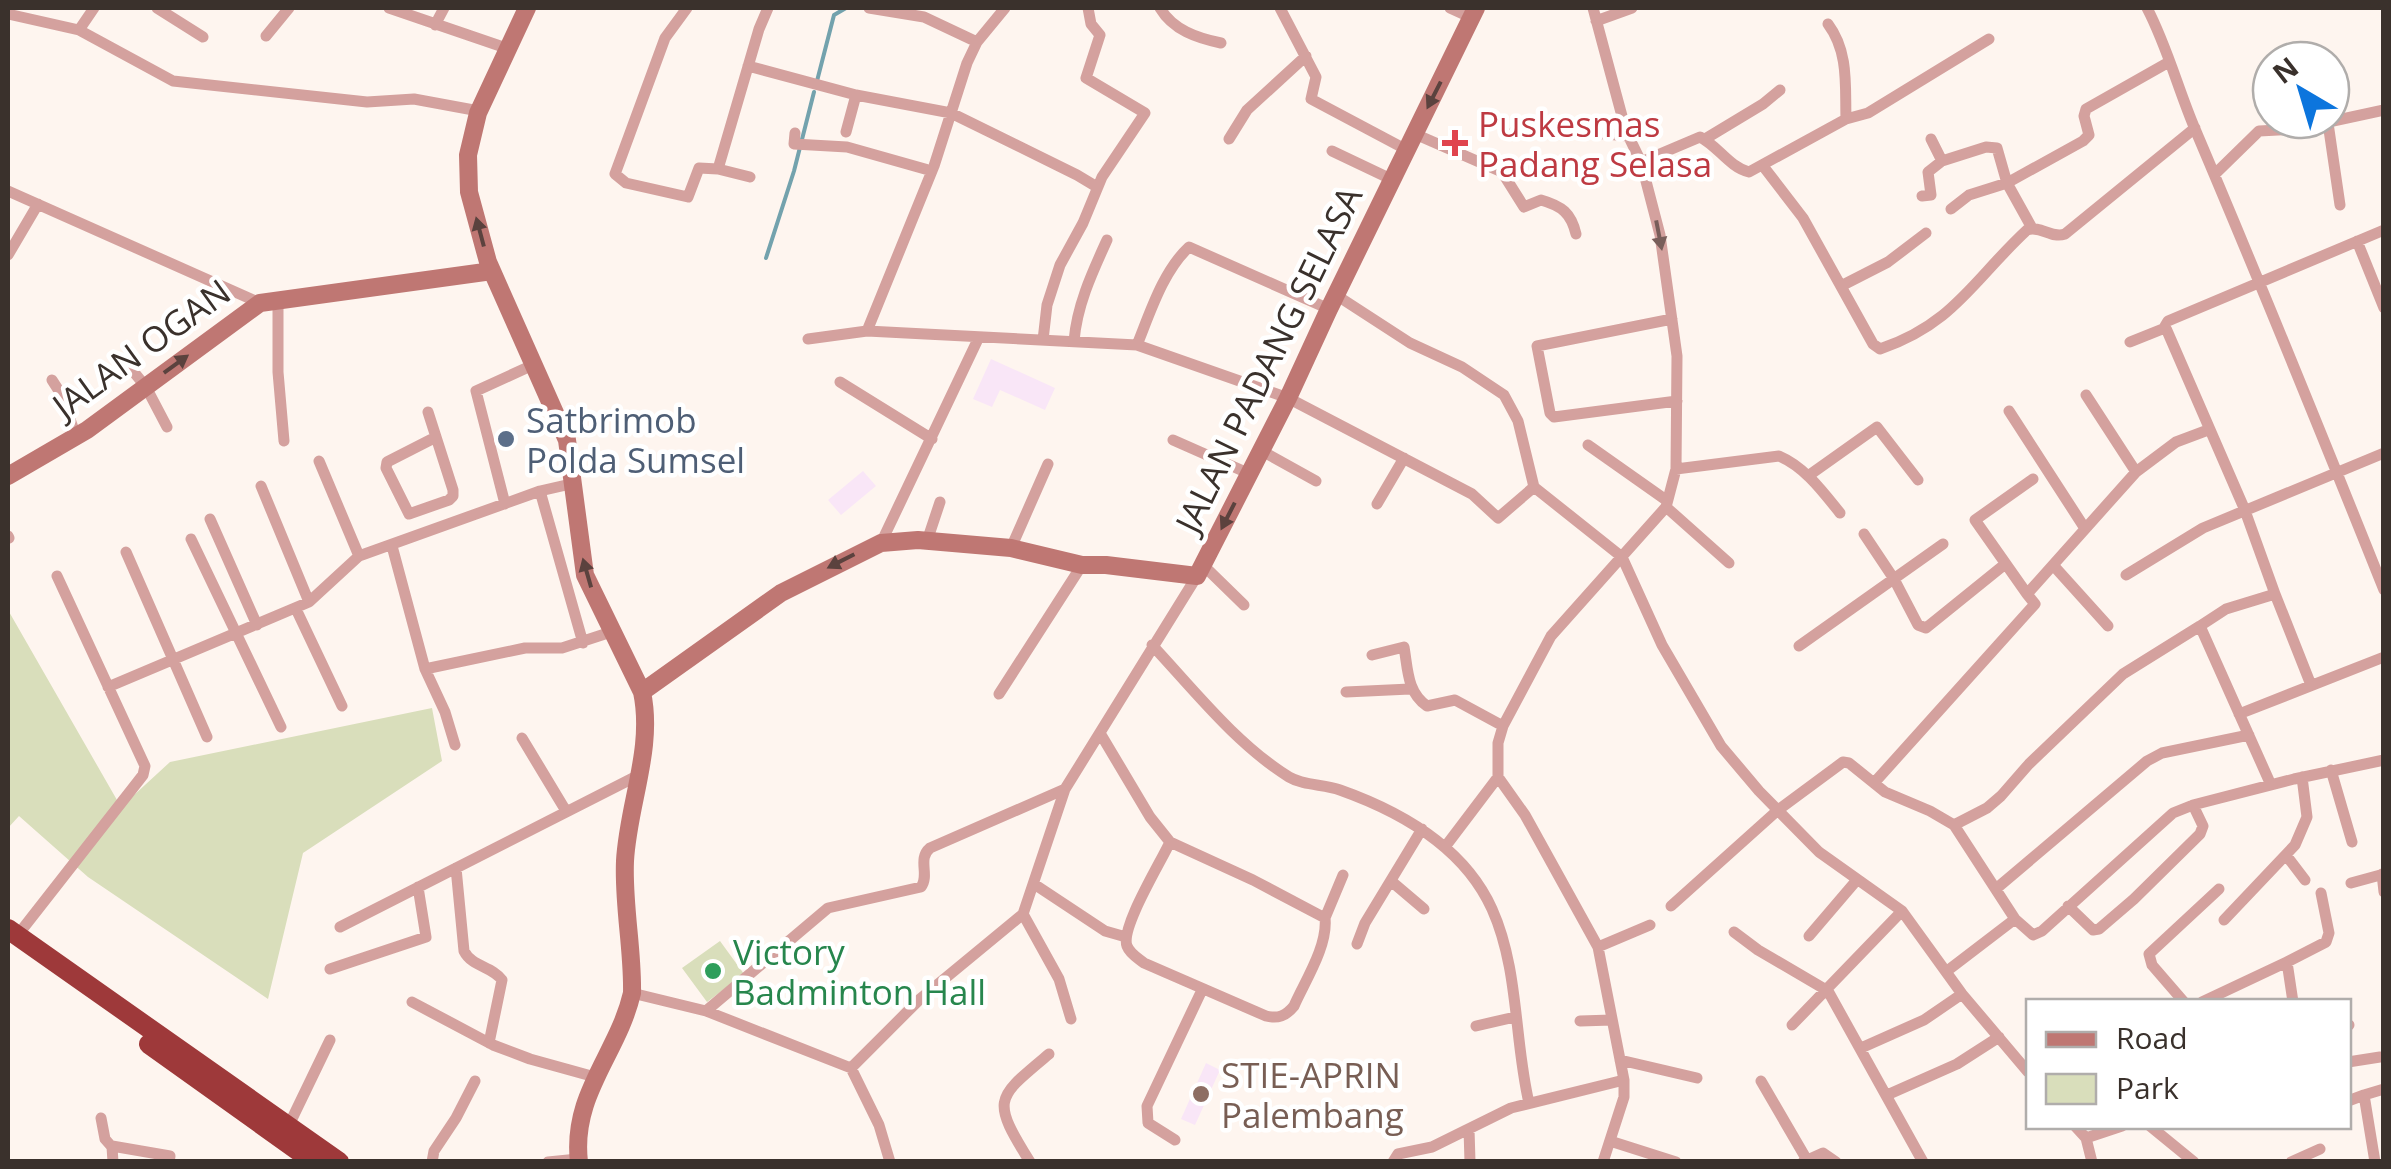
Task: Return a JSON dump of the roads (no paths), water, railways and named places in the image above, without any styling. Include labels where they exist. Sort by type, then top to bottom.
[{"type":"highway","points":[[11,937],[289,1124],[339,1162]]},
{"type":"highway","points":[[11,937],[314,1162]]},
{"type":"main road","points":[[526,8],[479,111],[468,155],[469,192],[492,271],[567,440],[585,575],[642,692],[646,735],[628,818],[625,866],[632,993],[628,1011],[583,1103],[578,1160]]},
{"type":"main road","name":"JALAN PADANG SELASA","points":[[642,692],[781,594],[880,542],[927,541],[1011,548],[1082,565],[1200,570],[1262,451],[1474,13]]},
{"type":"main road","name":"JALAN OGAN","points":[[8,476],[76,436],[269,302],[492,271]]},
{"type":"street","points":[[78,30],[94,8]]},
{"type":"street","points":[[157,8],[203,37]]},
{"type":"street","points":[[266,36],[289,8]]},
{"type":"street","points":[[389,8],[509,48]]},
{"type":"street","points":[[435,25],[444,8]]},
{"type":"street","points":[[687,8],[665,38],[616,174],[626,183],[688,198],[698,168],[750,176]]},
{"type":"street","points":[[718,169],[768,8]]},
{"type":"street","points":[[868,8],[924,17],[977,42]]},
{"type":"street","points":[[866,332],[932,171],[977,42],[1005,8]]},
{"type":"street","points":[[1043,340],[1047,304],[1060,264],[1097,187],[1144,113],[1086,78],[1100,36],[1091,24],[1088,8]]},
{"type":"street","points":[[1160,8],[1174,24],[1221,43]]},
{"type":"street","points":[[1280,8],[1316,77],[1310,92],[1312,100],[1411,142],[1502,172],[1524,207],[1541,200],[1566,211],[1576,234]]},
{"type":"street","points":[[1450,8],[1474,13]]},
{"type":"street","points":[[1603,1162],[1624,1098],[1624,1080],[1598,947],[1525,815],[1498,777],[1498,742],[1551,636],[1666,504],[1676,468],[1677,356],[1660,235],[1594,14],[1632,8]]},
{"type":"street","points":[[2152,9],[2195,128],[2261,281],[2308,408],[2384,590]]},
{"type":"street","points":[[8,14],[78,30],[173,81],[367,102],[414,99],[479,111]]},
{"type":"street","points":[[1828,24],[1844,56],[1846,119]]},
{"type":"street","points":[[1640,162],[1695,137],[1705,139],[1742,171],[1749,172],[1846,119],[1868,113],[1989,39]]},
{"type":"street","points":[[1229,140],[1247,110],[1306,56]]},
{"type":"street","points":[[1951,209],[1970,195],[2006,183],[2086,139],[2086,109],[2169,62]]},
{"type":"street","points":[[748,66],[952,114],[1078,174],[1097,187]]},
{"type":"street","points":[[1705,139],[1780,90]]},
{"type":"street","points":[[846,132],[856,94]]},
{"type":"street","points":[[2351,118],[2384,110]]},
{"type":"street","points":[[1516,130],[1524,127],[1628,136]]},
{"type":"street","points":[[1922,196],[1932,195],[1928,172],[1942,162],[1995,147],[2000,153],[2006,183],[2032,228],[2057,236],[2065,234],[2195,128]]},
{"type":"street","points":[[795,133],[794,144],[847,147],[932,171]]},
{"type":"street","points":[[2215,174],[2251,137]]},
{"type":"street","points":[[1931,139],[1942,162]]},
{"type":"street","points":[[2330,140],[2340,206]]},
{"type":"street","points":[[1332,151],[1393,180]]},
{"type":"street","points":[[1763,166],[1803,218],[1873,344],[1883,348],[1927,330],[1955,308],[2032,228]]},
{"type":"street","name":"JALAN OGAN","points":[[8,190],[269,302]]},
{"type":"street","points":[[8,256],[38,204]]},
{"type":"street","points":[[2130,342],[2165,328],[2168,321],[2384,230]]},
{"type":"street","points":[[1841,286],[1888,262],[1926,233]]},
{"type":"street","points":[[1074,341],[1076,318],[1107,240]]},
{"type":"street","points":[[2357,241],[2384,308]]},
{"type":"street","points":[[1137,345],[1152,305],[1189,247],[1332,302],[1499,389],[1518,420],[1534,487],[1622,557],[1644,610],[1720,746],[1820,852],[1902,910],[1962,994],[2026,1070]]},
{"type":"street","points":[[269,302],[284,440]]},
{"type":"street","points":[[1672,320],[1536,346],[1550,413],[1554,416],[1678,400]]},
{"type":"street","points":[[2165,328],[2244,508],[2311,685]]},
{"type":"street","points":[[808,339],[866,332],[1137,345],[1288,398],[1472,494],[1498,518],[1534,487]]},
{"type":"street","points":[[880,542],[979,337]]},
{"type":"street","points":[[124,360],[146,387],[167,427]]},
{"type":"street","points":[[505,504],[476,390],[535,364]]},
{"type":"street","points":[[52,380],[76,436]]},
{"type":"street","points":[[840,382],[932,439]]},
{"type":"street","points":[[2086,395],[2136,472]]},
{"type":"street","points":[[2009,411],[2084,527]]},
{"type":"street","points":[[428,412],[436,437],[453,496],[413,514],[405,512],[386,462],[436,437]]},
{"type":"street","points":[[1808,476],[1877,427],[1918,480]]},
{"type":"street","points":[[2027,594],[2136,472],[2176,442],[2208,430]]},
{"type":"street","points":[[1172,440],[1250,474]]},
{"type":"street","points":[[1588,445],[1666,504],[1729,563]]},
{"type":"street","points":[[1262,451],[1316,480]]},
{"type":"street","points":[[2126,575],[2202,528],[2244,508],[2384,453]]},
{"type":"street","points":[[1676,468],[1773,456],[1790,461],[1808,476],[1840,513]]},
{"type":"street","points":[[1377,504],[1404,458]]},
{"type":"street","points":[[319,461],[359,556]]},
{"type":"street","points":[[1011,548],[1048,464]]},
{"type":"street","points":[[1874,783],[2035,604],[1975,520],[2033,479]]},
{"type":"street","points":[[108,687],[296,609],[309,602],[359,556],[575,483]]},
{"type":"street","points":[[261,486],[309,602]]},
{"type":"street","points":[[540,492],[583,643]]},
{"type":"street","points":[[927,541],[940,502]]},
{"type":"street","points":[[432,507],[440,527]]},
{"type":"street","points":[[210,518],[257,625]]},
{"type":"street","points":[[1864,534],[1918,625],[1926,628],[2004,565]]},
{"type":"street","points":[[191,538],[281,727]]},
{"type":"street","points":[[1798,646],[1943,544]]},
{"type":"street","points":[[392,546],[425,670],[455,745]]},
{"type":"street","points":[[126,552],[207,737]]},
{"type":"street","points":[[999,694],[1082,565]]},
{"type":"street","points":[[2053,565],[2108,626]]},
{"type":"street","points":[[852,1068],[920,1000],[1022,914],[1065,789],[1200,570],[1244,606]]},
{"type":"street","points":[[11,937],[142,775],[145,766],[57,576]]},
{"type":"street","points":[[1954,825],[2001,796],[2123,674],[2226,609],[2276,594]]},
{"type":"street","points":[[296,609],[342,706]]},
{"type":"street","points":[[2200,626],[2271,786]]},
{"type":"street","points":[[425,670],[524,648],[562,648],[611,632]]},
{"type":"street","points":[[1152,645],[1222,720],[1292,779],[1337,788],[1422,829],[1470,872],[1492,909],[1511,973],[1529,1103]]},
{"type":"street","points":[[1372,656],[1404,646],[1410,689],[1427,706],[1454,700],[1503,726]]},
{"type":"street","points":[[2239,714],[2384,656]]},
{"type":"street","points":[[1346,692],[1410,689]]},
{"type":"street","points":[[1100,733],[1150,817],[1170,842],[1325,918]]},
{"type":"street","points":[[1998,888],[2148,761],[2162,753],[2249,735]]},
{"type":"street","points":[[522,738],[566,811]]},
{"type":"street","points":[[1670,906],[1778,810],[1843,762],[1885,792],[1930,810],[1954,825],[2015,919],[2036,934],[2173,813],[2302,777],[2384,760]]},
{"type":"street","points":[[2331,770],[2352,842]]},
{"type":"street","points":[[340,927],[637,776]]},
{"type":"street","points":[[1444,847],[1498,777]]},
{"type":"street","points":[[2224,920],[2295,845],[2307,816],[2302,777]]},
{"type":"street","points":[[706,1011],[828,908],[921,887],[924,857],[930,848],[1065,789]]},
{"type":"street","points":[[2068,906],[2093,930],[2100,928],[2200,834],[2203,826],[2193,805]]},
{"type":"street","points":[[1357,944],[1422,829]]},
{"type":"street","points":[[1170,842],[1126,936],[1130,952],[1144,963],[1202,990],[1274,1018],[1294,1006],[1343,876]]},
{"type":"street","points":[[2286,855],[2305,880]]},
{"type":"street","points":[[456,868],[464,951],[472,962],[498,974],[502,980],[489,1043]]},
{"type":"street","points":[[2351,883],[2383,874],[2384,892]]},
{"type":"street","points":[[1391,881],[1424,909]]},
{"type":"street","points":[[1809,936],[1856,881]]},
{"type":"street","points":[[1034,884],[1105,931],[1126,936]]},
{"type":"street","points":[[330,969],[426,938],[418,887]]},
{"type":"street","points":[[2181,999],[2152,965],[2150,954],[2219,889]]},
{"type":"street","points":[[2208,999],[2326,942],[2329,932],[2321,893]]},
{"type":"street","points":[[1792,1025],[1902,910]]},
{"type":"street","points":[[1022,914],[1059,978],[1071,1019]]},
{"type":"street","points":[[1947,971],[2015,919]]},
{"type":"street","points":[[1598,947],[1650,925]]},
{"type":"street","points":[[1734,932],[1828,991],[1923,1162]]},
{"type":"street","points":[[2287,962],[2293,999]]},
{"type":"street","points":[[1174,1140],[1148,1123],[1148,1106],[1202,990]]},
{"type":"street","points":[[632,993],[706,1011],[852,1068],[878,1124],[890,1162]]},
{"type":"street","points":[[1861,1048],[1924,1020],[1962,994]]},
{"type":"street","points":[[412,1002],[489,1043],[530,1059],[595,1076]]},
{"type":"street","points":[[1476,1026],[1515,1017]]},
{"type":"street","points":[[1580,1021],[1612,1020]]},
{"type":"street","points":[[1887,1095],[1957,1064],[2000,1037]]},
{"type":"street","points":[[289,1124],[330,1040]]},
{"type":"street","points":[[1030,1162],[1008,1126],[1003,1102],[1008,1088],[1049,1054]]},
{"type":"street","points":[[2351,1061],[2380,1056]]},
{"type":"street","points":[[1620,1060],[1696,1078]]},
{"type":"street","points":[[1393,1162],[1398,1154],[1432,1147],[1499,1113],[1624,1080]]},
{"type":"street","points":[[432,1162],[434,1151],[475,1081]]},
{"type":"street","points":[[1762,1081],[1805,1161],[1823,1153],[1836,1162]]},
{"type":"street","points":[[2351,1100],[2384,1089]]},
{"type":"street","points":[[2364,1094],[2375,1162]]},
{"type":"street","points":[[101,1118],[105,1139],[112,1146],[170,1156],[169,1162]]},
{"type":"street","points":[[1469,1129],[1470,1162]]},
{"type":"street","points":[[2078,1129],[2086,1138],[2092,1162]]},
{"type":"street","points":[[2086,1138],[2113,1129]]},
{"type":"street","points":[[2154,1129],[2194,1162]]},
{"type":"street","points":[[1610,1141],[1676,1162]]},
{"type":"street","points":[[112,1146],[113,1162]]},
{"type":"street","points":[[2291,1162],[2320,1149]]},
{"type":"street","points":[[548,1162],[578,1160]]},
{"type":"waterway","points":[[817,81],[834,15],[846,8]]},
{"type":"waterway","points":[[766,258],[814,92]]},
{"type":"place","name":"Puskesmas Padang Selasa","points":[[1455,143]]},
{"type":"place","name":"Satbrimob Polda Sumsel","points":[[506,439]]},
{"type":"place","name":"Victory Badminton Hall","points":[[713,971]]},
{"type":"place","name":"STIE-APRIN Palembang","points":[[1201,1094]]}]
